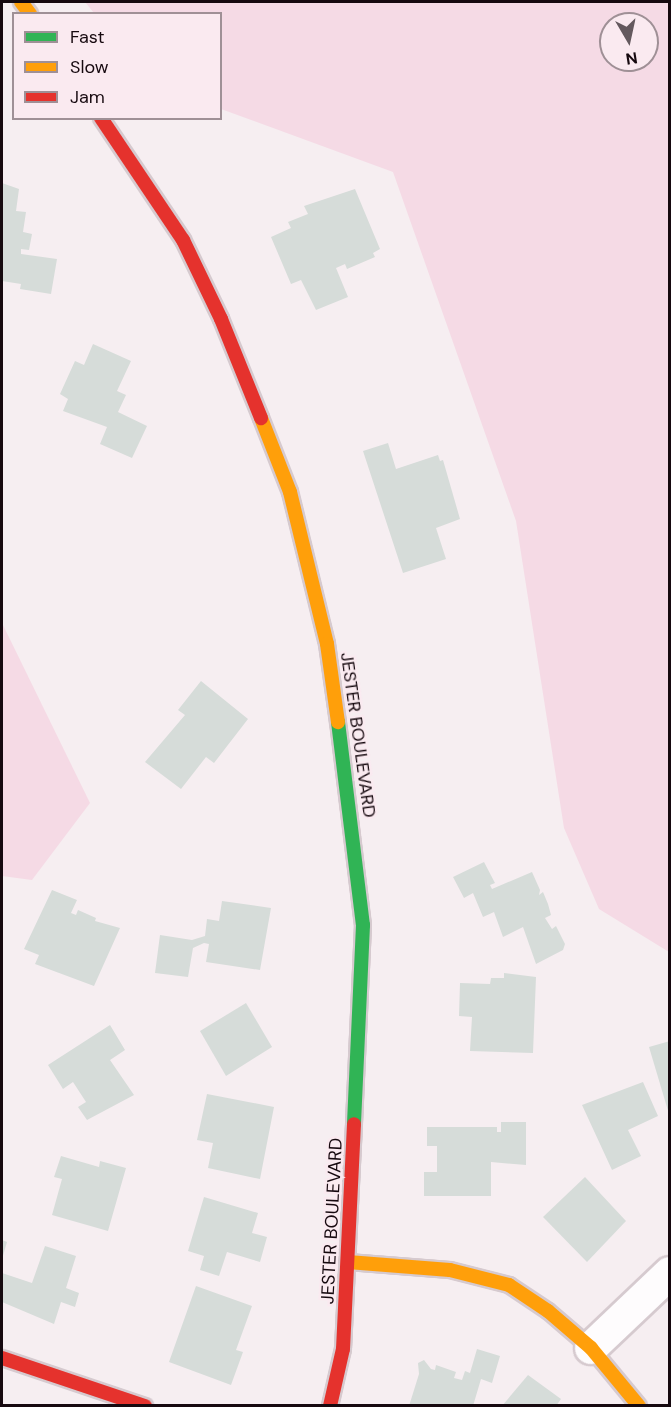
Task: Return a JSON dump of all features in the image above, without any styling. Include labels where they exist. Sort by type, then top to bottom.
[{"type":"street","name":"JESTER BOULEVARD","points":[[102,120],[183,240],[221,319],[290,492],[327,644],[356,844],[363,925],[343,1349],[330,1406]]},
{"type":"street","points":[[348,1262],[450,1269],[509,1285],[548,1311],[591,1348],[639,1406]]},
{"type":"street","points":[[591,1348],[669,1273]]},
{"type":"street","points":[[2,1358],[145,1406]]},
{"type":"shaded area","points":[[85,2],[669,2],[669,952],[599,909],[564,828],[516,521],[393,172],[222,109],[222,12],[93,12]]},
{"type":"shaded area","points":[[2,623],[90,803],[32,880],[2,876]]},
{"type":"building","points":[[2,183],[19,189],[16,211],[26,212],[23,232],[32,234],[29,250],[21,249],[21,254],[57,259],[51,294],[20,289],[21,284],[2,281]]},
{"type":"building","points":[[355,189],[380,249],[373,253],[375,257],[347,269],[345,264],[336,268],[348,297],[316,310],[301,280],[291,284],[271,237],[291,228],[288,222],[308,214],[304,206]]},
{"type":"building","points":[[93,344],[131,361],[117,391],[126,395],[118,412],[147,426],[132,458],[100,444],[107,427],[63,411],[68,399],[60,394],[75,361],[84,365]]},
{"type":"building","points":[[388,443],[396,469],[438,455],[440,461],[443,460],[460,519],[436,528],[446,559],[403,573],[363,451]]},
{"type":"building","points":[[201,681],[248,719],[214,763],[206,757],[181,789],[145,762],[185,715],[178,710]]},
{"type":"building","points":[[484,862],[495,883],[490,885],[492,889],[532,872],[540,890],[539,895],[543,892],[548,904],[551,915],[545,918],[552,929],[556,926],[565,944],[563,950],[536,964],[523,927],[503,937],[494,912],[483,917],[473,893],[464,898],[453,877]]},
{"type":"building","points":[[52,890],[77,900],[71,913],[76,915],[78,910],[96,918],[95,921],[120,928],[94,986],[35,964],[39,955],[24,949]]},
{"type":"building","points":[[222,901],[271,908],[260,970],[206,962],[209,944],[204,943],[193,948],[188,977],[155,973],[160,935],[192,940],[205,936],[207,919],[219,921]]},
{"type":"building","points":[[504,973],[536,977],[533,1053],[470,1051],[472,1017],[459,1016],[460,983],[490,984],[491,978],[504,978]]},
{"type":"building","points":[[246,1003],[272,1047],[226,1076],[200,1031]]},
{"type":"building","points":[[110,1025],[125,1050],[110,1060],[134,1095],[87,1120],[78,1107],[86,1102],[73,1082],[63,1089],[48,1065]]},
{"type":"building","points":[[670,1041],[670,1114],[669,1114],[649,1047]]},
{"type":"building","points":[[643,1082],[658,1116],[628,1130],[641,1156],[612,1170],[582,1105]]},
{"type":"building","points":[[207,1094],[274,1107],[260,1179],[208,1168],[213,1143],[197,1140]]},
{"type":"building","points":[[501,1122],[526,1122],[526,1165],[491,1162],[491,1196],[424,1196],[424,1172],[437,1172],[437,1146],[427,1146],[427,1127],[497,1127],[497,1132],[501,1132]]},
{"type":"building","points":[[61,1156],[99,1167],[100,1161],[126,1168],[108,1231],[52,1215],[62,1179],[54,1177]]},
{"type":"building","points":[[585,1177],[626,1221],[587,1262],[543,1217]]},
{"type":"building","points":[[204,1197],[258,1213],[252,1233],[267,1237],[260,1262],[227,1252],[219,1276],[200,1270],[204,1256],[188,1251]]},
{"type":"building","points":[[2,1240],[7,1242],[2,1259]]},
{"type":"building","points":[[45,1246],[76,1256],[66,1288],[79,1293],[75,1307],[61,1302],[54,1324],[2,1302],[2,1273],[32,1283]]},
{"type":"building","points":[[196,1286],[252,1306],[236,1350],[243,1352],[231,1385],[169,1362]]},
{"type":"building","points":[[477,1349],[500,1356],[492,1383],[481,1379],[473,1406],[409,1406],[419,1374],[418,1363],[424,1360],[431,1369],[435,1370],[436,1365],[456,1372],[454,1378],[462,1380],[465,1371],[470,1373]]},
{"type":"building","points":[[528,1375],[561,1399],[556,1406],[502,1406]]},
{"type":"traffic: fast","points":[[338,722],[363,925],[354,1124]]},
{"type":"traffic: slow","points":[[21,2],[28,12]]},
{"type":"traffic: slow","points":[[261,418],[290,492],[327,644],[338,722]]},
{"type":"traffic: slow","points":[[348,1262],[450,1270],[509,1285],[548,1311],[591,1348],[639,1406]]},
{"type":"traffic: jam","points":[[102,120],[183,240],[221,319],[261,418]]},
{"type":"traffic: jam","points":[[330,1406],[343,1349],[354,1124]]},
{"type":"traffic: jam","points":[[2,1358],[145,1406]]}]
